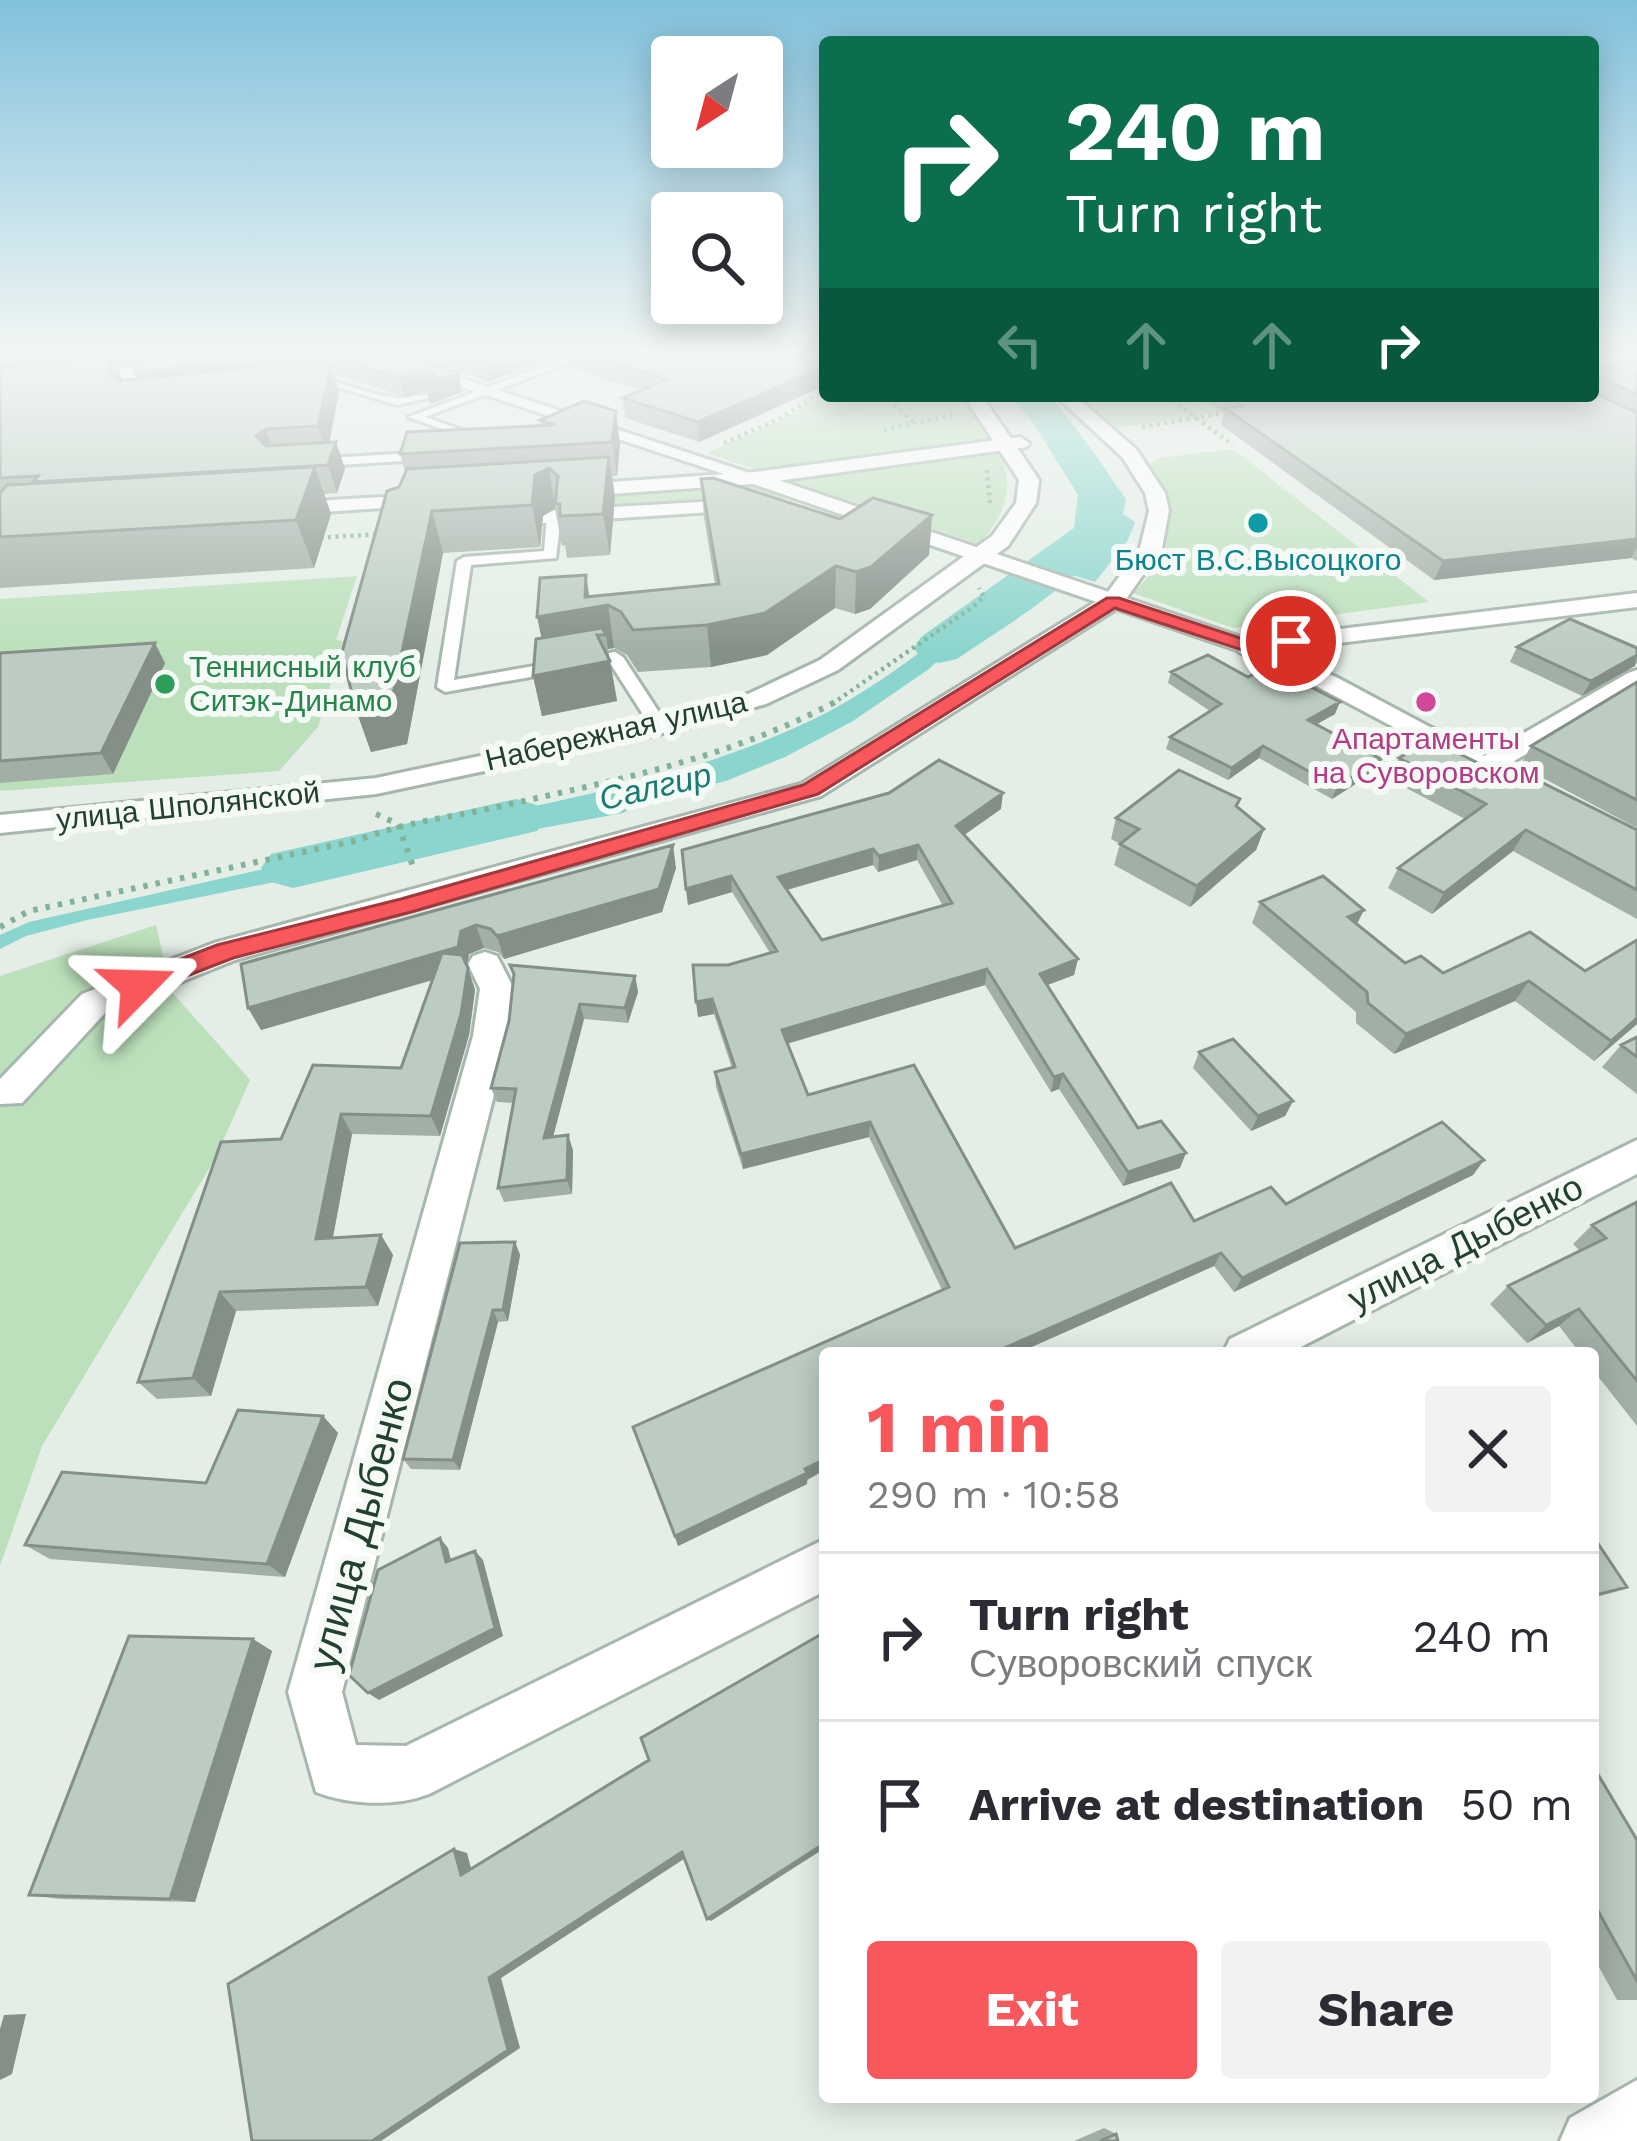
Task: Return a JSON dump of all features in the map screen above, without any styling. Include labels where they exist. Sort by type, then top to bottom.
[{"type":"street","points":[[682,455],[1248,647],[1327,682],[1522,787]]},
{"type":"street","points":[[551,492],[754,478],[930,455]]},
{"type":"street","name":"Набережная улица","points":[[376,786],[659,726],[757,699],[829,665],[1010,529],[1029,490],[1018,455]]},
{"type":"street","points":[[9,1093],[94,1004],[226,951],[811,790],[1104,598],[1149,559],[1161,522],[1154,492],[1140,466],[1127,455]]},
{"type":"street","points":[[257,510],[457,499]]},
{"type":"street","points":[[466,522],[819,500]]},
{"type":"street","points":[[1248,647],[1637,600]]},
{"type":"street","points":[[1484,767],[1637,678]]},
{"type":"street","name":"улица Шполянской","points":[[0,824],[376,786]]},
{"type":"street","name":"улица Дыбенко","points":[[452,892],[496,989],[491,1036],[315,1692],[336,1772],[409,1774],[819,1567]]},
{"type":"street","name":"улица Дыбенко","points":[[1257,1347],[1632,1167]]},
{"type":"street","points":[[1593,2141],[1637,2112]]},
{"type":"lane","points":[[294,464],[451,455]]},
{"type":"lane","points":[[396,530],[410,502]]},
{"type":"lane","points":[[554,516],[551,555],[464,561],[445,687],[615,657],[659,726]]},
{"type":"path","points":[[300,539],[396,530]]},
{"type":"path","points":[[398,824],[418,881]]},
{"type":"green space","points":[[712,455],[1001,455],[1007,487],[1004,505],[979,544]]},
{"type":"green space","points":[[1241,455],[1429,602],[1233,628],[1133,593],[1164,548],[1166,516],[1150,464],[1159,458]]},
{"type":"green space","points":[[751,482],[795,498],[405,521],[412,506]]},
{"type":"green space","name":"Теннисный клуб Ситэк-Динамо","points":[[357,576],[336,640],[343,641],[318,727],[279,771],[0,791],[0,599]]},
{"type":"green space","points":[[156,925],[171,991],[250,1080],[216,1157],[42,1446],[0,1566],[0,976]]},
{"type":"water","points":[[1059,455],[1097,459],[1126,499],[1123,514],[1135,522],[1128,540],[1095,582],[1056,570],[1051,560],[1089,520],[1079,489]]},
{"type":"water","points":[[1008,586],[1039,597],[1021,602],[963,637],[929,669],[853,721],[785,757],[726,781],[641,802],[623,813],[419,851],[412,832],[623,786],[777,736],[874,685]]},
{"type":"water","points":[[392,840],[398,857],[87,920],[26,936],[0,949],[0,935],[29,922]]},
{"type":"building","points":[[0,455],[332,455],[328,465],[33,482],[38,476],[0,478]]},
{"type":"building","points":[[1292,455],[1637,455],[1637,539],[1443,561]]},
{"type":"building","points":[[609,457],[603,514],[560,516],[560,504],[555,504],[558,476],[549,468],[535,475],[532,505],[432,511],[392,699],[355,707],[342,652],[387,491],[399,487],[407,469]]},
{"type":"building","points":[[315,467],[296,520],[0,537],[0,493],[7,485]]},
{"type":"building","points":[[713,478],[840,519],[873,498],[932,515],[871,567],[856,572],[836,566],[765,613],[707,625],[633,630],[621,612],[608,605],[537,617],[540,578],[586,575],[585,597],[719,584],[701,479]]},
{"type":"building","points":[[1570,619],[1637,648],[1637,655],[1591,681],[1517,647]]},
{"type":"building","points":[[602,628],[606,635],[597,635],[610,661],[533,676],[536,639]]},
{"type":"building","points":[[155,643],[101,753],[0,761],[0,653]]},
{"type":"building","points":[[1208,655],[1248,677],[1270,666],[1340,702],[1308,720],[1381,759],[1337,787],[1263,746],[1232,768],[1170,737],[1221,704],[1171,672]]},
{"type":"building","points":[[1637,682],[1637,800],[1531,746]]},
{"type":"building","points":[[1430,739],[1494,771],[1505,764],[1637,830],[1637,890],[1526,830],[1444,893],[1398,868],[1486,804],[1399,758]]},
{"type":"building","points":[[939,760],[1003,793],[956,826],[1078,959],[1040,974],[1138,1128],[1161,1121],[1186,1153],[1128,1172],[1063,1074],[1054,1077],[987,969],[782,1030],[808,1095],[914,1065],[1015,1248],[1171,1183],[1194,1221],[1271,1187],[1286,1204],[1442,1122],[1484,1160],[1242,1278],[1221,1253],[1007,1347],[819,1347],[819,1462],[805,1469],[807,1473],[675,1536],[633,1427],[949,1287],[870,1122],[741,1154],[715,1072],[735,1067],[712,999],[696,1002],[693,965],[728,965],[777,951],[731,876],[686,889],[682,850],[889,793]],"holes":[[[918,845],[952,903],[822,940],[778,877],[873,849],[879,856]]]},
{"type":"building","points":[[1179,770],[1240,799],[1236,806],[1264,829],[1197,886],[1120,844],[1139,829],[1116,818]]},
{"type":"building","points":[[673,845],[659,889],[497,936],[476,925],[461,931],[458,947],[248,1008],[241,964]]},
{"type":"building","points":[[1323,876],[1364,910],[1348,917],[1405,963],[1421,956],[1443,973],[1530,932],[1585,971],[1637,940],[1637,1018],[1611,1041],[1529,981],[1406,1034],[1368,1003],[1367,992],[1260,902]]},
{"type":"building","points":[[442,953],[462,955],[468,968],[461,1014],[431,1116],[341,1114],[316,1239],[381,1235],[366,1287],[220,1292],[193,1378],[138,1382],[221,1142],[281,1139],[313,1065],[401,1068]]},
{"type":"building","points":[[510,965],[635,976],[625,1008],[580,1004],[544,1138],[568,1135],[567,1180],[498,1188],[516,1089],[491,1088],[509,1021],[514,974]]},
{"type":"building","points":[[1637,1037],[1637,1057],[1621,1045]]},
{"type":"building","points":[[1233,1039],[1293,1101],[1258,1116],[1199,1052]]},
{"type":"building","points":[[1637,1202],[1637,1381],[1579,1309],[1546,1325],[1508,1286],[1606,1238],[1592,1225]]},
{"type":"building","points":[[515,1242],[503,1310],[493,1310],[453,1460],[403,1459],[460,1243]]},
{"type":"building","points":[[238,1410],[323,1416],[267,1564],[25,1545],[62,1472],[206,1483]]},
{"type":"building","points":[[440,1538],[446,1562],[475,1551],[495,1628],[368,1693],[349,1675],[378,1570]]},
{"type":"building","points":[[1599,1545],[1627,1587],[1599,1594]]},
{"type":"building","points":[[819,1635],[819,1847],[707,1919],[682,1852],[489,1978],[508,2050],[372,2141],[252,2141],[228,1984],[454,1849],[461,1875],[649,1760],[641,1738]]},
{"type":"building","points":[[129,1636],[253,1639],[170,1899],[29,1895]]},
{"type":"building","points":[[1599,1776],[1637,1840],[1637,1981],[1599,1913]]},
{"type":"waterway","name":"Салгир","points":[[939,648],[1075,552],[1095,531],[1099,495],[1073,455]]},
{"type":"waterway","name":"Салгир","points":[[293,868],[516,818]]},
{"type":"place","name":"Бюст В.С.Высоцкого","points":[[1258,523]]},
{"type":"place","name":"Теннисный клуб Ситэк-Динамо","points":[[165,684]]},
{"type":"place","name":"Апартаменты на Суворовском","points":[[1426,702]]},
{"type":"route","points":[[138,986],[226,951],[811,790],[1113,601],[1248,647],[1291,641]]}]
